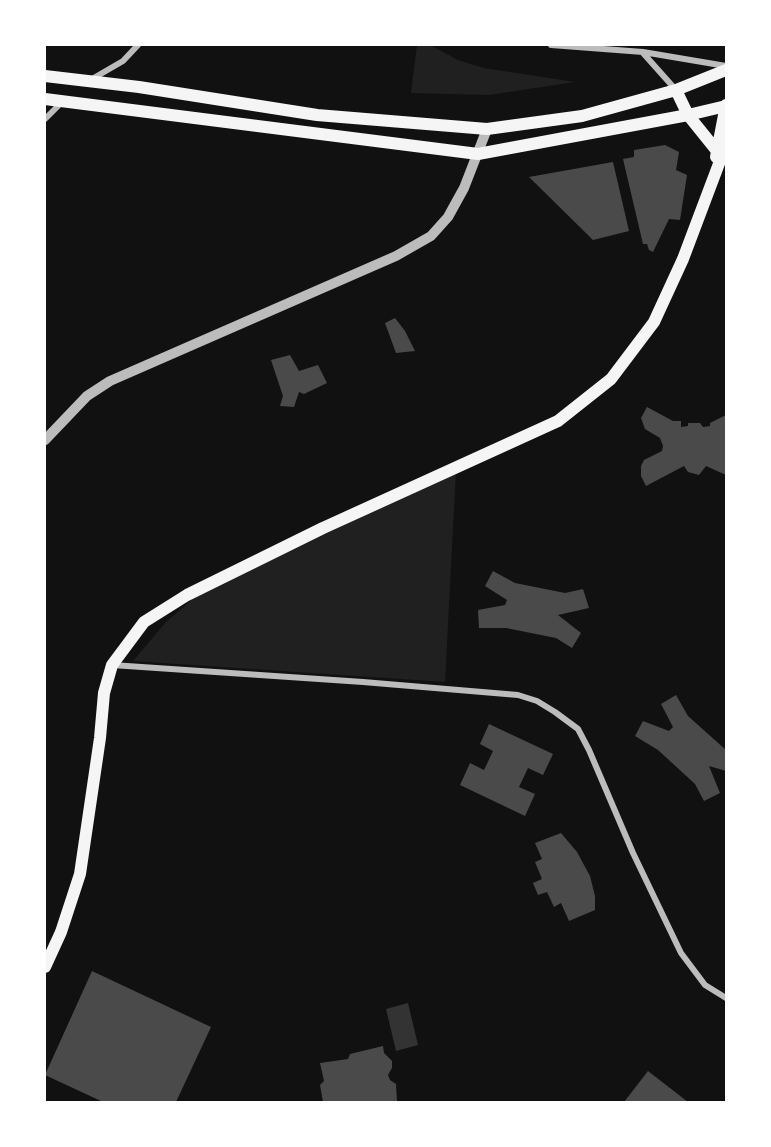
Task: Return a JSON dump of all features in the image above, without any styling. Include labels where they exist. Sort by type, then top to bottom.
[{"type":"main road","points":[[45,76],[317,115],[487,129],[582,116],[676,90],[726,68]]},
{"type":"main road","points":[[676,90],[688,116],[723,147]]},
{"type":"main road","points":[[45,99],[478,154],[688,116],[726,106],[723,147],[683,259],[654,322],[611,379],[558,421],[323,528],[187,595],[144,622],[112,665],[104,693],[100,738],[80,874],[61,932],[45,967]]},
{"type":"street","points":[[89,81],[123,61],[138,45]]},
{"type":"street","points":[[551,45],[643,52],[726,68]]},
{"type":"street","points":[[643,52],[676,90]]},
{"type":"street","points":[[45,119],[63,101]]},
{"type":"street","points":[[45,440],[87,396],[110,381],[396,256],[431,236],[448,217],[464,188],[487,129]]},
{"type":"street","points":[[112,665],[518,694],[537,701],[578,729],[633,853],[681,953],[705,985],[726,998]]},
{"type":"shaded area","points":[[417,45],[430,45],[458,60],[484,68],[575,82],[489,95],[411,93]]},
{"type":"shaded area","points":[[456,470],[445,682],[133,661],[165,623],[195,597],[226,583],[256,565],[291,551]]},
{"type":"shaded area","points":[[408,1003],[418,1045],[396,1051],[386,1009]]},
{"type":"building","points":[[665,145],[679,152],[676,170],[687,175],[680,220],[669,219],[653,252],[649,250],[647,244],[643,244],[623,159],[634,157],[634,150]]},
{"type":"building","points":[[613,162],[629,231],[593,240],[529,177]]},
{"type":"building","points":[[395,318],[405,331],[415,351],[396,353],[385,323]]},
{"type":"building","points":[[290,355],[299,371],[318,365],[327,383],[304,394],[299,392],[294,407],[280,406],[283,396],[271,360]]},
{"type":"building","points":[[647,407],[673,421],[681,421],[681,427],[688,426],[688,423],[700,423],[703,427],[710,426],[710,423],[726,415],[726,475],[706,466],[699,475],[688,472],[684,466],[646,486],[641,476],[641,466],[644,460],[662,451],[663,446],[660,438],[645,429],[641,418]]},
{"type":"building","points":[[493,571],[515,583],[565,593],[583,589],[589,608],[558,615],[581,633],[572,648],[556,638],[506,628],[479,628],[478,610],[505,605],[507,600],[485,586]]},
{"type":"building","points":[[676,695],[688,716],[726,750],[726,771],[709,766],[720,793],[704,801],[695,784],[658,750],[635,736],[643,721],[669,731],[673,727],[661,704]]},
{"type":"building","points":[[489,724],[553,754],[543,775],[528,768],[519,787],[535,794],[525,816],[460,785],[470,763],[484,770],[493,751],[480,744]]},
{"type":"building","points":[[561,833],[577,852],[590,876],[595,896],[595,910],[569,921],[561,903],[554,907],[547,892],[538,895],[533,883],[542,879],[535,862],[542,859],[535,843]]},
{"type":"building","points":[[92,971],[211,1027],[176,1102],[103,1102],[45,1075]]},
{"type":"building","points":[[383,1046],[384,1053],[392,1061],[392,1068],[388,1075],[390,1080],[396,1084],[397,1102],[323,1102],[320,1085],[324,1081],[320,1063],[348,1059],[350,1054]]},
{"type":"building","points":[[648,1071],[688,1102],[624,1102]]}]
